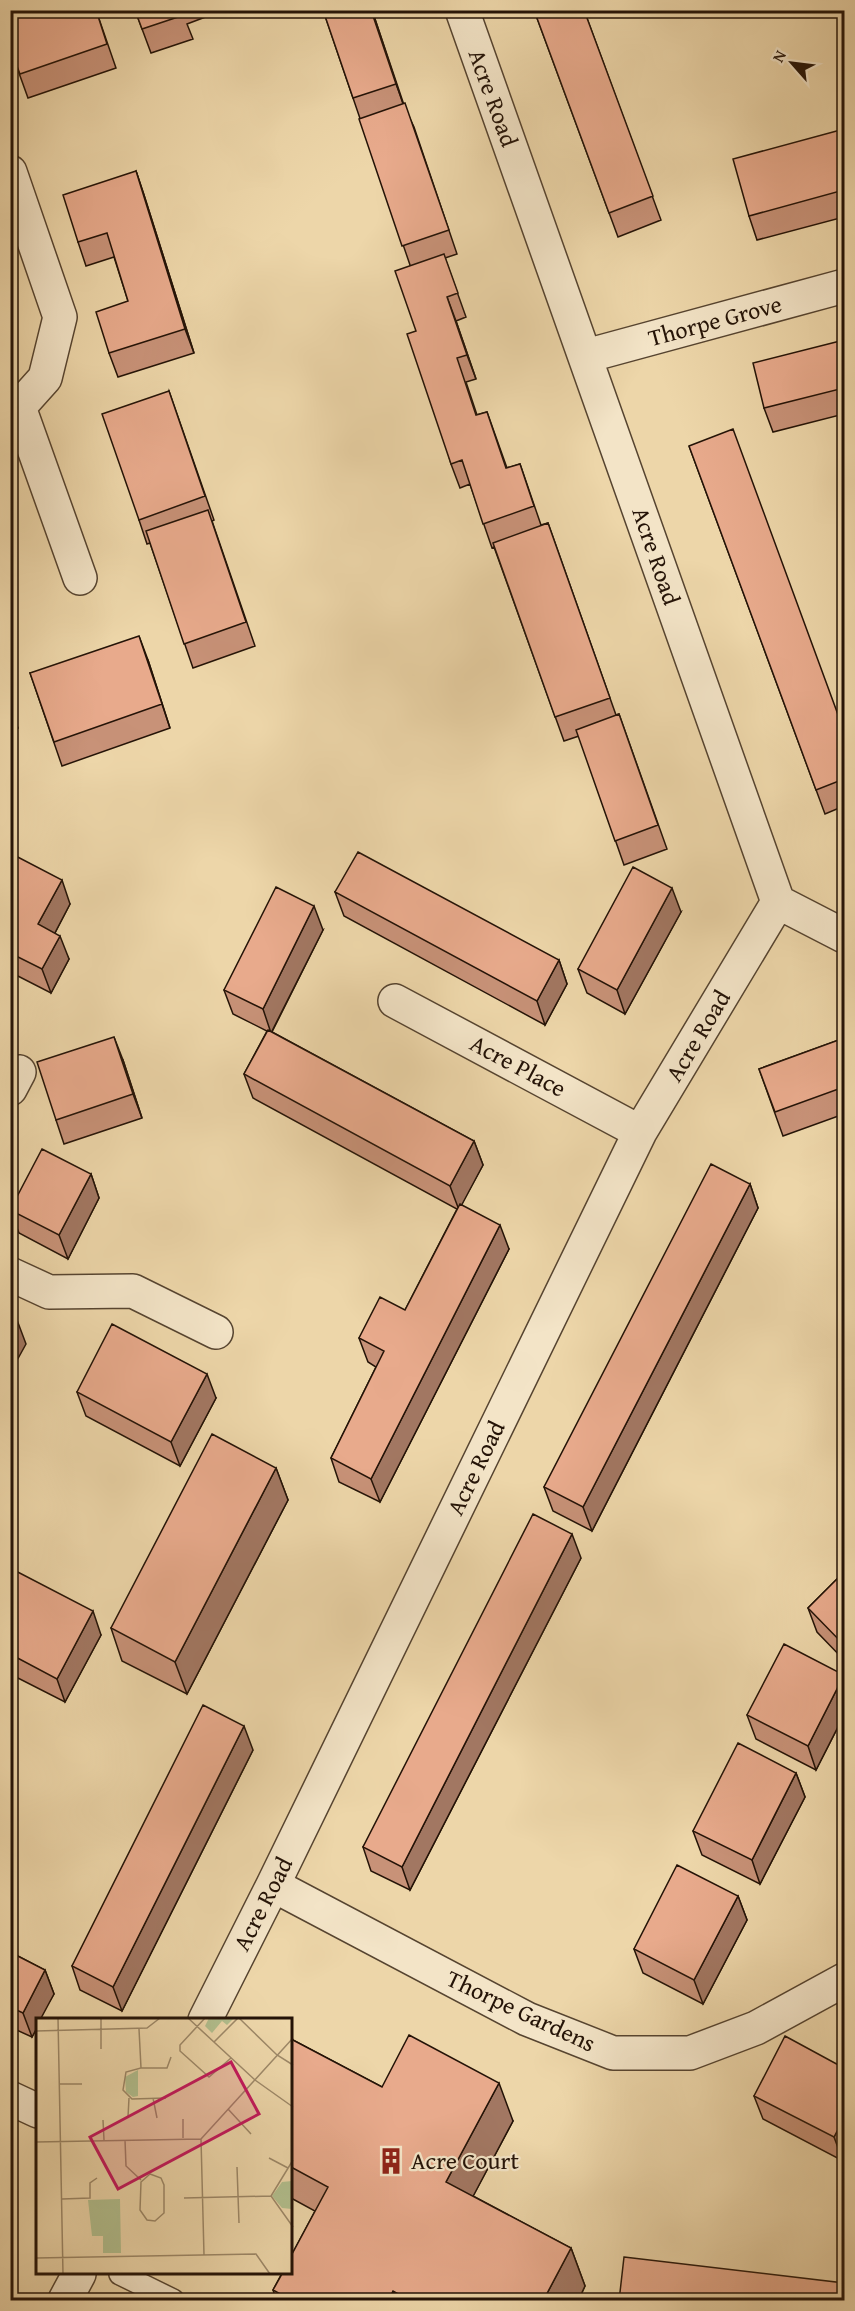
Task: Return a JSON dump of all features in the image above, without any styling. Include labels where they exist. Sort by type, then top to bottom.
[{"type":"street","name":"Acre Road","points":[[206,2018],[273,1886],[640,1132],[778,902],[462,10]]},
{"type":"street","points":[[10,172],[60,317],[45,378],[15,408],[80,578]]},
{"type":"street","name":"Thorpe Grove","points":[[586,356],[844,286]]},
{"type":"street","points":[[778,902],[844,936]]},
{"type":"street","name":"Acre Place","points":[[395,1001],[640,1132]]},
{"type":"street","points":[[10,1274],[49,1292],[133,1291],[216,1332]]},
{"type":"street","name":"Thorpe Gardens","points":[[273,1886],[527,2019],[613,2053],[690,2053],[756,2028],[844,1980]]},
{"type":"street","points":[[10,2098],[36,2110]]},
{"type":"street","points":[[65,2301],[78,2275]]},
{"type":"lane","points":[[122,2275],[173,2301]]},
{"type":"building","points":[[10,10],[96,10],[107,44],[20,74],[10,48]]},
{"type":"building","points":[[135,10],[182,10],[184,15],[142,29]]},
{"type":"building","points":[[323,10],[371,10],[396,84],[353,98]]},
{"type":"building","points":[[534,10],[584,10],[653,196],[609,213]]},
{"type":"building","points":[[405,103],[449,230],[402,246],[359,119]]},
{"type":"building","points":[[844,129],[844,190],[749,216],[733,159]]},
{"type":"building","points":[[136,171],[185,329],[109,353],[96,312],[128,301],[107,233],[78,242],[63,195]]},
{"type":"building","points":[[444,254],[458,293],[447,297],[467,355],[457,358],[476,415],[487,412],[506,468],[520,464],[534,506],[483,524],[462,460],[451,464],[407,334],[416,331],[395,271]]},
{"type":"building","points":[[844,340],[844,388],[764,408],[753,363]]},
{"type":"building","points":[[169,391],[205,496],[139,520],[102,414]]},
{"type":"building","points":[[733,429],[844,731],[844,779],[816,790],[689,446]]},
{"type":"building","points":[[208,510],[246,622],[184,644],[146,531]]},
{"type":"building","points":[[548,523],[610,698],[555,717],[493,543]]},
{"type":"building","points":[[139,636],[162,704],[54,742],[30,673]]},
{"type":"building","points":[[619,714],[658,825],[615,841],[576,730]]},
{"type":"building","points":[[358,852],[559,960],[537,1001],[335,892]]},
{"type":"building","points":[[10,853],[62,880],[38,924],[60,936],[42,969],[10,953]]},
{"type":"building","points":[[633,867],[672,888],[617,990],[578,969]]},
{"type":"building","points":[[276,887],[314,906],[263,1009],[224,990]]},
{"type":"building","points":[[268,1030],[474,1141],[450,1186],[244,1074]]},
{"type":"building","points":[[114,1037],[133,1094],[56,1120],[37,1062]]},
{"type":"building","points":[[844,1038],[844,1087],[775,1112],[759,1069]]},
{"type":"building","points":[[42,1149],[91,1174],[59,1235],[10,1210]]},
{"type":"building","points":[[711,1164],[750,1184],[583,1507],[544,1487]]},
{"type":"building","points":[[460,1204],[500,1225],[371,1479],[331,1458],[384,1351],[359,1338],[380,1297],[405,1310]]},
{"type":"building","points":[[10,1316],[17,1320],[10,1332]]},
{"type":"building","points":[[112,1324],[207,1374],[171,1442],[77,1392]]},
{"type":"building","points":[[212,1434],[276,1468],[175,1662],[111,1628]]},
{"type":"building","points":[[533,1514],[572,1534],[402,1867],[363,1847]]},
{"type":"building","points":[[10,1568],[93,1611],[57,1679],[10,1654]]},
{"type":"building","points":[[844,1572],[844,1645],[808,1608]]},
{"type":"building","points":[[784,1644],[844,1675],[808,1746],[747,1715]]},
{"type":"building","points":[[203,1705],[244,1726],[113,1987],[72,1966]]},
{"type":"building","points":[[738,1743],[796,1773],[752,1860],[693,1831]]},
{"type":"building","points":[[677,1865],[738,1896],[694,1980],[634,1949]]},
{"type":"building","points":[[10,1952],[45,1970],[23,2013],[10,2007]]},
{"type":"building","name":"Acre Court","points":[[409,2035],[499,2083],[446,2182],[571,2248],[543,2301],[411,2301],[393,2291],[388,2301],[293,2301],[273,2290],[281,2275],[292,2275],[292,2254],[328,2187],[292,2168],[292,2040],[382,2087]]},
{"type":"building","points":[[785,2036],[844,2068],[844,2118],[834,2137],[754,2096]]},
{"type":"building","points":[[624,2257],[844,2283],[844,2301],[619,2301]]},
{"type":"place","name":"Acre Court","points":[[391,2161]]}]
